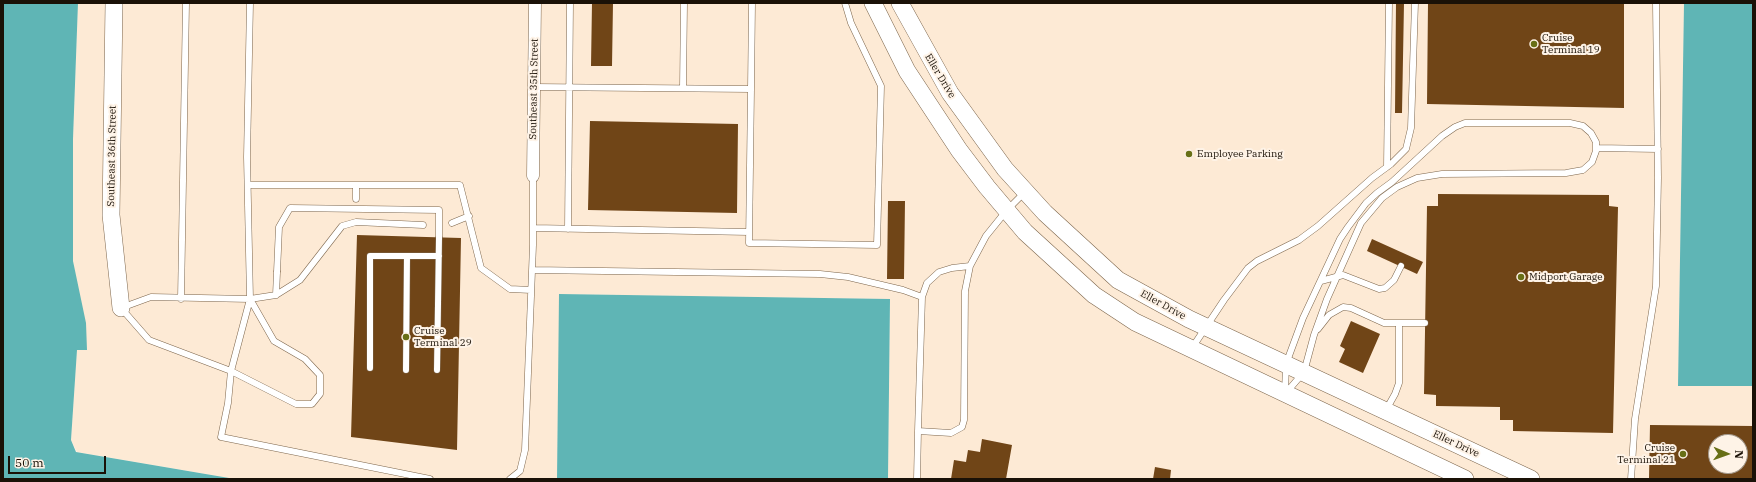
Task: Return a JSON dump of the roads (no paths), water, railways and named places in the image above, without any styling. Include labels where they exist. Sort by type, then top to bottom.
[{"type":"street","name":"Southeast 36th Street","points":[[114,3],[112,215],[121,308]]},
{"type":"street","name":"Southeast 35th Street","points":[[533,176],[535,3]]},
{"type":"street","points":[[873,3],[907,71],[959,150],[1025,232],[1094,295],[1135,322],[1465,479]]},
{"type":"street","name":"Eller Drive","points":[[900,3],[950,93],[976,132],[1044,213],[1118,280],[1206,327],[1386,410],[1530,479]]},
{"type":"lane","points":[[181,299],[186,3]]},
{"type":"lane","points":[[250,3],[246,157],[248,185],[250,299],[231,371],[228,403],[220,437],[430,479]]},
{"type":"lane","points":[[568,229],[568,88],[570,3]]},
{"type":"lane","points":[[683,88],[684,3]]},
{"type":"lane","points":[[752,3],[749,242],[877,245],[881,86],[851,23],[845,3]]},
{"type":"lane","points":[[1387,167],[1389,3]]},
{"type":"lane","points":[[1191,349],[1248,268],[1257,261],[1305,235],[1337,210],[1372,178],[1401,155],[1409,140],[1415,3]]},
{"type":"lane","points":[[1630,479],[1635,419],[1656,286],[1658,149],[1656,3]]},
{"type":"lane","points":[[534,87],[751,89]]},
{"type":"lane","points":[[1465,123],[1570,123],[1583,126],[1591,133],[1596,142],[1596,148],[1592,162],[1583,170],[1572,172],[1442,174],[1417,178],[1397,187],[1382,198],[1361,223],[1337,277],[1314,335],[1304,372],[1285,394],[1286,364],[1303,318],[1340,239],[1366,204],[1455,127],[1465,123]]},
{"type":"lane","points":[[1596,148],[1658,149]]},
{"type":"lane","points":[[510,479],[520,471],[525,450],[532,270],[533,176]]},
{"type":"lane","points":[[248,185],[460,185],[481,268],[510,289],[531,290]]},
{"type":"lane","points":[[356,185],[356,199]]},
{"type":"lane","points":[[918,431],[951,433],[962,428],[964,420],[965,291],[970,266],[986,236],[1025,191]]},
{"type":"lane","points":[[276,295],[279,227],[290,208],[439,210],[437,370]]},
{"type":"lane","points":[[356,215],[356,222]]},
{"type":"lane","points":[[452,223],[469,216]]},
{"type":"lane","points":[[250,299],[274,341],[305,359],[320,375],[320,394],[312,404],[296,404],[231,371],[149,340],[121,308],[151,298],[250,299],[276,295],[300,280],[342,226],[356,222],[423,225]]},
{"type":"lane","points":[[533,228],[749,232]]},
{"type":"lane","points":[[370,368],[370,256],[439,256]]},
{"type":"lane","points":[[406,370],[407,256]]},
{"type":"lane","points":[[917,479],[922,297],[927,283],[939,272],[952,268],[970,266]]},
{"type":"lane","points":[[1321,281],[1347,276],[1379,289],[1391,285],[1400,266]]},
{"type":"lane","points":[[532,270],[820,274],[848,277],[902,290],[922,297]]},
{"type":"lane","points":[[1314,335],[1329,315],[1343,307],[1351,308],[1384,323],[1425,323]]},
{"type":"lane","points":[[1386,410],[1399,383],[1399,324]]},
{"type":"water","points":[[3,3],[78,3],[73,139],[73,261],[86,323],[87,350],[77,350],[71,440],[76,452],[235,479],[3,479]]},
{"type":"water","points":[[1684,3],[1753,3],[1753,386],[1678,386]]},
{"type":"water","points":[[559,294],[890,299],[888,479],[557,479]]},
{"type":"place","name":"Cruise Terminal 19","points":[[1534,44]]},
{"type":"place","name":"Employee Parking","points":[[1189,154]]},
{"type":"place","name":"Midport Garage","points":[[1521,277]]},
{"type":"place","name":"Cruise Terminal 29","points":[[406,337]]},
{"type":"place","name":"Cruise Terminal 21","points":[[1683,454]]}]
